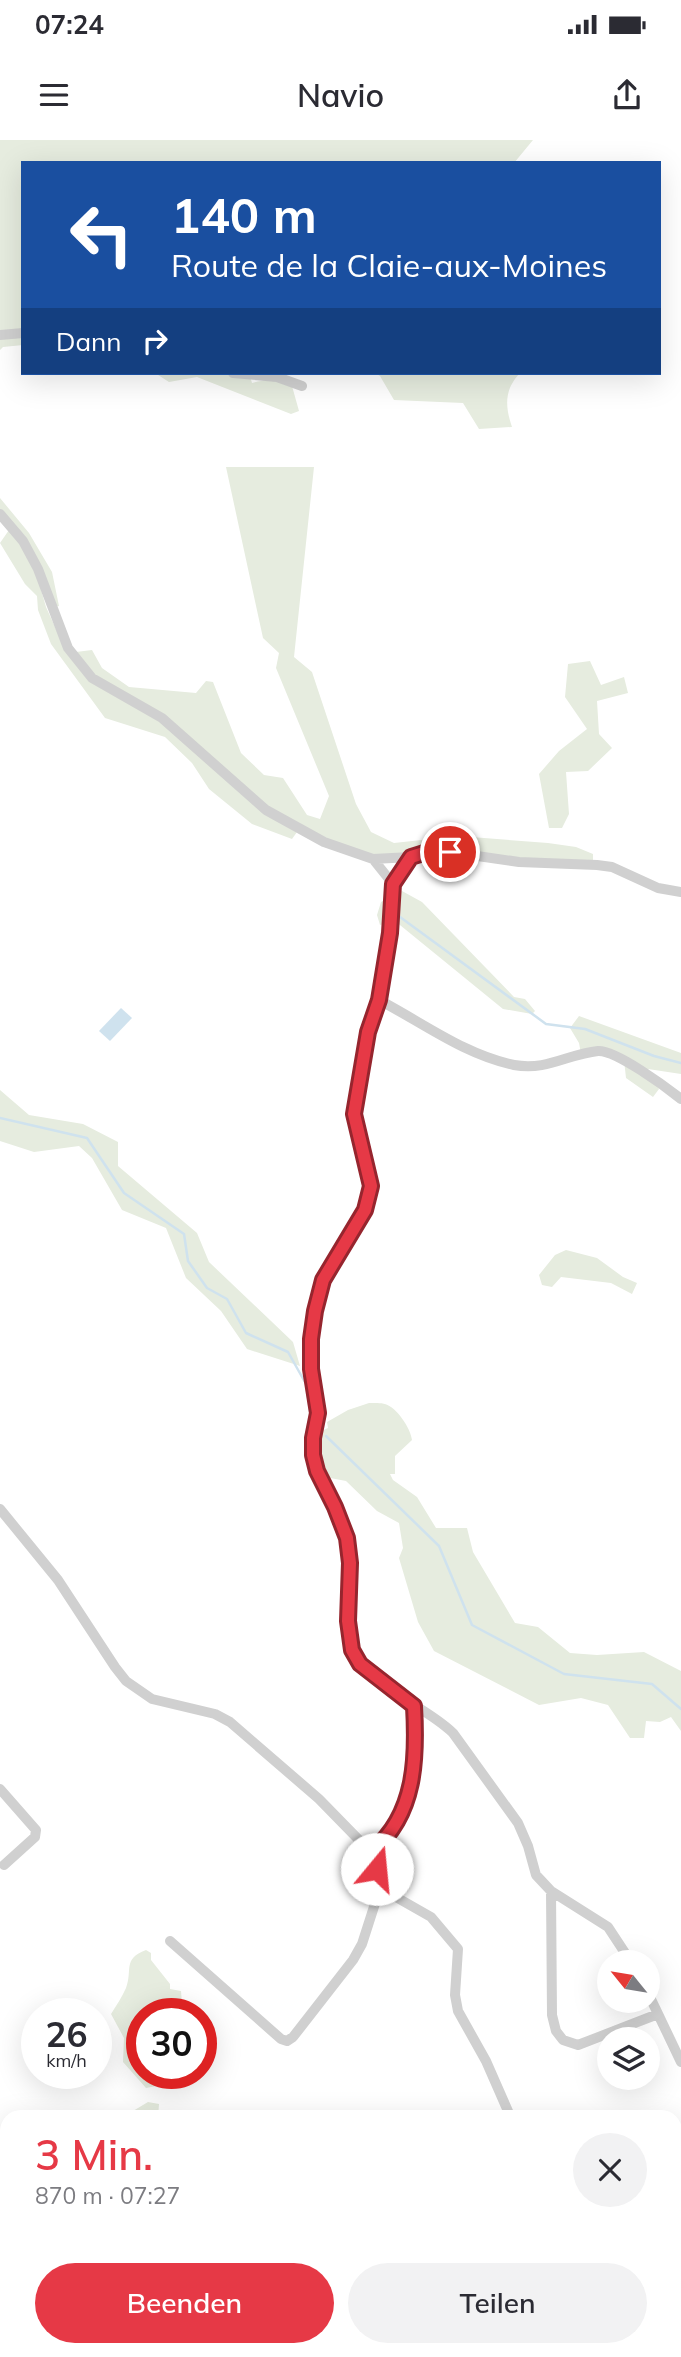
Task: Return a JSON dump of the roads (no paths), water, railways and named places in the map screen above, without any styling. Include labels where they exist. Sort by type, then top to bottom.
[{"type":"street","points":[[0,335],[21,333]]},
{"type":"street","points":[[256,375],[278,377],[302,386]]},
{"type":"street","points":[[0,514],[23,541],[38,569],[68,648],[92,678],[162,719],[266,810],[324,842],[373,859],[450,852],[519,862],[597,865],[611,867],[658,888],[681,892]]},
{"type":"street","points":[[411,857],[393,884],[390,933],[379,1000],[368,1032],[354,1114],[371,1186],[365,1210],[323,1280],[315,1311],[311,1369],[318,1413],[313,1455],[317,1471],[347,1538],[350,1563],[348,1621],[352,1650],[360,1664],[414,1706],[442,1723],[461,1744],[518,1823],[536,1875],[551,1891],[608,1927],[623,1950]]},
{"type":"street","points":[[373,859],[393,884]]},
{"type":"street","points":[[379,1000],[469,1050],[510,1064],[531,1068],[598,1051],[610,1052],[681,1099]]},
{"type":"street","points":[[0,1509],[58,1580],[114,1667],[126,1681],[152,1699],[215,1714],[230,1723],[373,1850],[380,1888],[368,1930],[352,1961],[293,2037],[287,2041],[281,2039],[170,1941]]},
{"type":"street","points":[[373,1850],[386,1840],[400,1816],[411,1784],[415,1761],[414,1706]]},
{"type":"street","points":[[0,1789],[36,1830],[35,1837],[4,1865]]},
{"type":"street","points":[[380,1888],[431,1917],[458,1949],[455,1995],[458,2011],[486,2061],[507,2110]]},
{"type":"street","points":[[551,1891],[551,2015],[556,2031],[563,2040],[578,2045],[658,2014],[681,2062]]},
{"type":"water","points":[[121,1008],[132,1018],[110,1041],[99,1031]]},
{"type":"waterway","points":[[400,917],[546,1024],[585,1029],[654,1056],[681,1063]]},
{"type":"waterway","points":[[0,1118],[87,1138],[124,1193],[184,1234],[188,1261],[207,1288],[227,1299],[246,1333],[288,1352],[306,1384],[312,1424]]},
{"type":"waterway","points":[[326,1436],[439,1546],[472,1625],[564,1674],[652,1684],[681,1709]]}]
